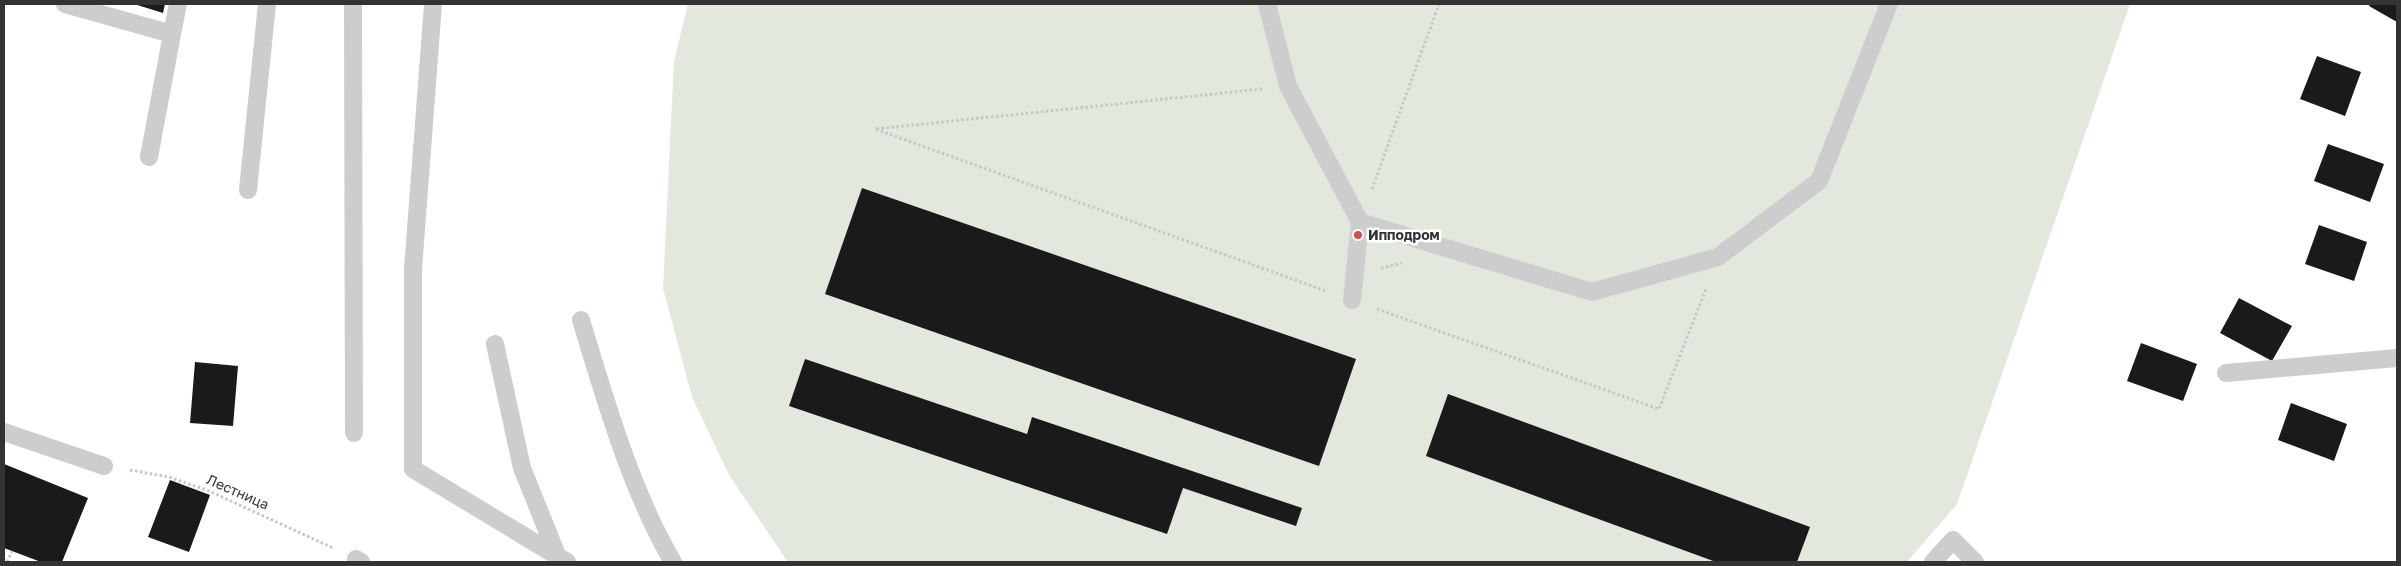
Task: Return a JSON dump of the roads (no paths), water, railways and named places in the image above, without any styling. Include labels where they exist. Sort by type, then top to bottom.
[{"type":"lane","points":[[65,4],[172,34]]},
{"type":"lane","points":[[149,157],[178,4]]},
{"type":"lane","points":[[248,190],[267,4]]},
{"type":"lane","points":[[353,4],[354,433]]},
{"type":"lane","points":[[434,4],[413,269],[413,469],[562,558]]},
{"type":"lane","points":[[1266,4],[1288,86],[1360,222],[1352,300]]},
{"type":"lane","points":[[1360,222],[1592,292],[1718,258],[1819,182],[1888,4]]},
{"type":"lane","points":[[581,320],[611,417],[657,536],[673,562]]},
{"type":"lane","points":[[495,344],[522,468],[562,558]]},
{"type":"lane","points":[[2226,373],[2397,358]]},
{"type":"lane","points":[[4,432],[104,466]]},
{"type":"lane","points":[[1933,562],[1953,540],[1975,562]]},
{"type":"place","name":"Ипподром","points":[[1358,235]]}]
